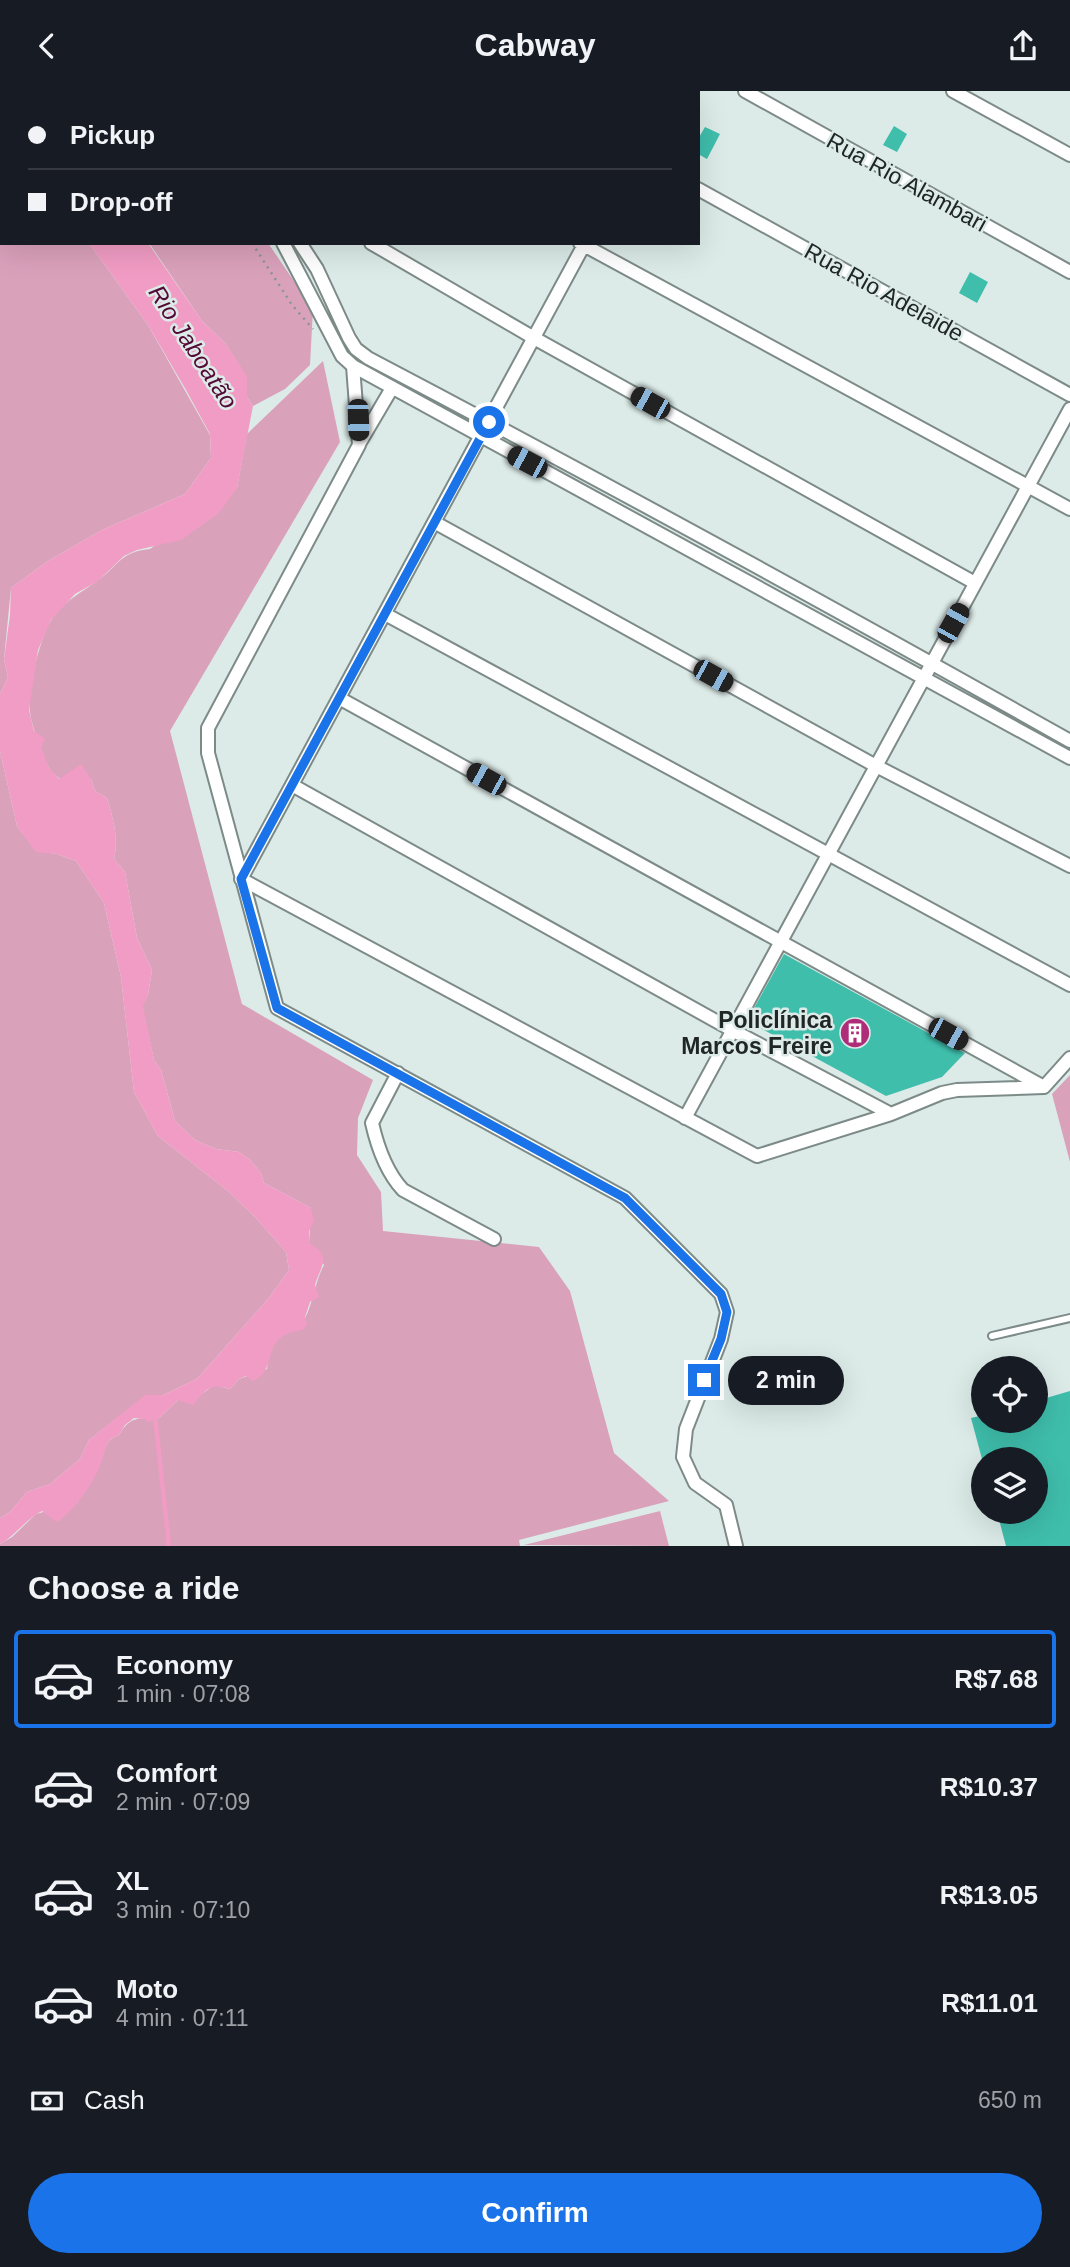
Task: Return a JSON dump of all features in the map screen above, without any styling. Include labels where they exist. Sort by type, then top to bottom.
[{"type":"street","name":"Rua Rio Alambari","points":[[745,91],[1070,272]]},
{"type":"street","points":[[953,91],[1070,155]]},
{"type":"street","name":"Rua Rio Adelaide","points":[[700,191],[1070,395]]},
{"type":"street","points":[[284,245],[342,356],[353,366],[1070,758]]},
{"type":"street","points":[[301,245],[317,269],[356,349],[368,358],[932,663],[1070,741]]},
{"type":"street","points":[[374,245],[534,338],[975,583]]},
{"type":"street","points":[[241,879],[582,245]]},
{"type":"street","points":[[585,245],[1070,509]]},
{"type":"street","points":[[353,366],[359,445]]},
{"type":"street","points":[[392,388],[208,728],[208,753],[277,1008],[625,1198],[721,1294],[727,1312],[721,1339],[686,1429],[683,1457],[695,1483],[726,1505],[736,1546]]},
{"type":"street","points":[[685,1118],[1070,409]]},
{"type":"street","points":[[434,522],[876,766],[1070,866]]},
{"type":"street","points":[[384,614],[1070,985]]},
{"type":"street","points":[[339,698],[1044,1087]]},
{"type":"street","points":[[292,785],[732,1030],[891,1114]]},
{"type":"street","points":[[241,879],[757,1156],[891,1114],[942,1093],[957,1090],[1044,1087],[1070,1058]]},
{"type":"street","points":[[398,1073],[372,1123],[374,1135],[396,1183],[403,1190],[494,1239]]},
{"type":"lane","points":[[992,1336],[1070,1318]]},
{"type":"path","points":[[253,245],[292,305],[315,332]]},
{"type":"shaded area","points":[[0,245],[90,245],[148,325],[210,435],[211,458],[185,494],[102,530],[48,561],[11,588],[4,659],[8,678],[0,694]]},
{"type":"shaded area","points":[[150,245],[269,245],[313,309],[310,365],[285,389],[253,406],[247,397],[246,376],[225,343],[202,321]]},
{"type":"shaded area","points":[[323,361],[340,442],[170,731],[242,1004],[373,1080],[358,1118],[357,1155],[381,1192],[383,1231],[539,1247],[570,1291],[614,1453],[669,1501],[519,1540],[520,1546],[0,1546],[36,1514],[77,1503],[96,1472],[107,1444],[131,1421],[159,1418],[178,1400],[202,1394],[214,1385],[230,1389],[239,1379],[267,1369],[276,1341],[305,1318],[324,1265],[309,1243],[311,1208],[264,1183],[261,1173],[239,1152],[216,1149],[195,1140],[175,1121],[161,1070],[154,1060],[142,1006],[148,995],[152,970],[137,938],[125,872],[114,859],[116,836],[107,798],[95,791],[91,779],[60,779],[51,771],[35,732],[30,703],[32,678],[39,651],[47,627],[57,612],[125,556],[150,549],[237,488],[247,434]]},
{"type":"shaded area","points":[[0,751],[17,826],[36,851],[57,854],[76,861],[104,903],[121,977],[134,1092],[158,1136],[228,1191],[255,1217],[286,1252],[289,1270],[268,1299],[197,1379],[163,1395],[145,1396],[89,1440],[80,1459],[50,1484],[27,1492],[10,1512],[0,1518]]},
{"type":"shaded area","points":[[1070,1075],[1070,1162],[1052,1094]]},
{"type":"shaded area","points":[[660,1511],[669,1546],[524,1545]]},
{"type":"water","name":"Rio Jaboatão","points":[[90,245],[149,245],[202,321],[225,343],[247,376],[247,397],[253,406],[237,488],[219,513],[181,540],[137,550],[124,556],[98,581],[75,594],[51,620],[38,650],[29,710],[34,731],[45,739],[41,747],[49,768],[59,779],[81,764],[95,791],[107,798],[116,836],[114,859],[125,872],[137,938],[152,970],[148,995],[143,1006],[154,1060],[161,1070],[175,1121],[195,1140],[216,1149],[239,1152],[261,1173],[264,1183],[311,1208],[314,1221],[309,1231],[309,1243],[321,1252],[323,1257],[315,1285],[319,1297],[310,1302],[305,1317],[307,1324],[303,1330],[289,1333],[274,1345],[261,1376],[253,1381],[246,1376],[230,1389],[212,1387],[193,1405],[178,1400],[159,1418],[148,1422],[134,1418],[125,1425],[119,1435],[110,1440],[92,1481],[70,1511],[57,1522],[42,1511],[0,1544],[0,1518],[10,1512],[27,1492],[50,1484],[80,1459],[89,1440],[145,1395],[163,1395],[197,1379],[268,1299],[289,1270],[286,1252],[255,1217],[228,1191],[158,1136],[134,1092],[121,977],[104,903],[76,861],[57,854],[36,852],[17,826],[0,751],[0,694],[8,678],[4,659],[11,588],[48,561],[102,530],[185,494],[211,458],[210,434],[148,325]]},
{"type":"building","points":[[894,126],[907,134],[897,152],[883,145]]},
{"type":"building","points":[[705,127],[720,134],[707,159],[700,155],[700,136]]},
{"type":"building","points":[[970,272],[988,282],[977,303],[959,293]]},
{"type":"building","name":"Policlínica Marcos Freire","points":[[784,954],[965,1053],[942,1077],[886,1096],[747,1021]]},
{"type":"building","points":[[1070,1391],[1070,1546],[1006,1546],[1000,1524],[1048,1524],[1048,1447],[979,1447],[975,1433],[1048,1433],[1048,1397]]},
{"type":"waterway","points":[[155,1416],[169,1546]]},
{"type":"place","name":"Policlínica Marcos Freire","points":[[855,1033]]},
{"type":"route","points":[[489,422],[241,879],[277,1008],[625,1198],[721,1294],[727,1312],[721,1339],[704,1380]]}]
